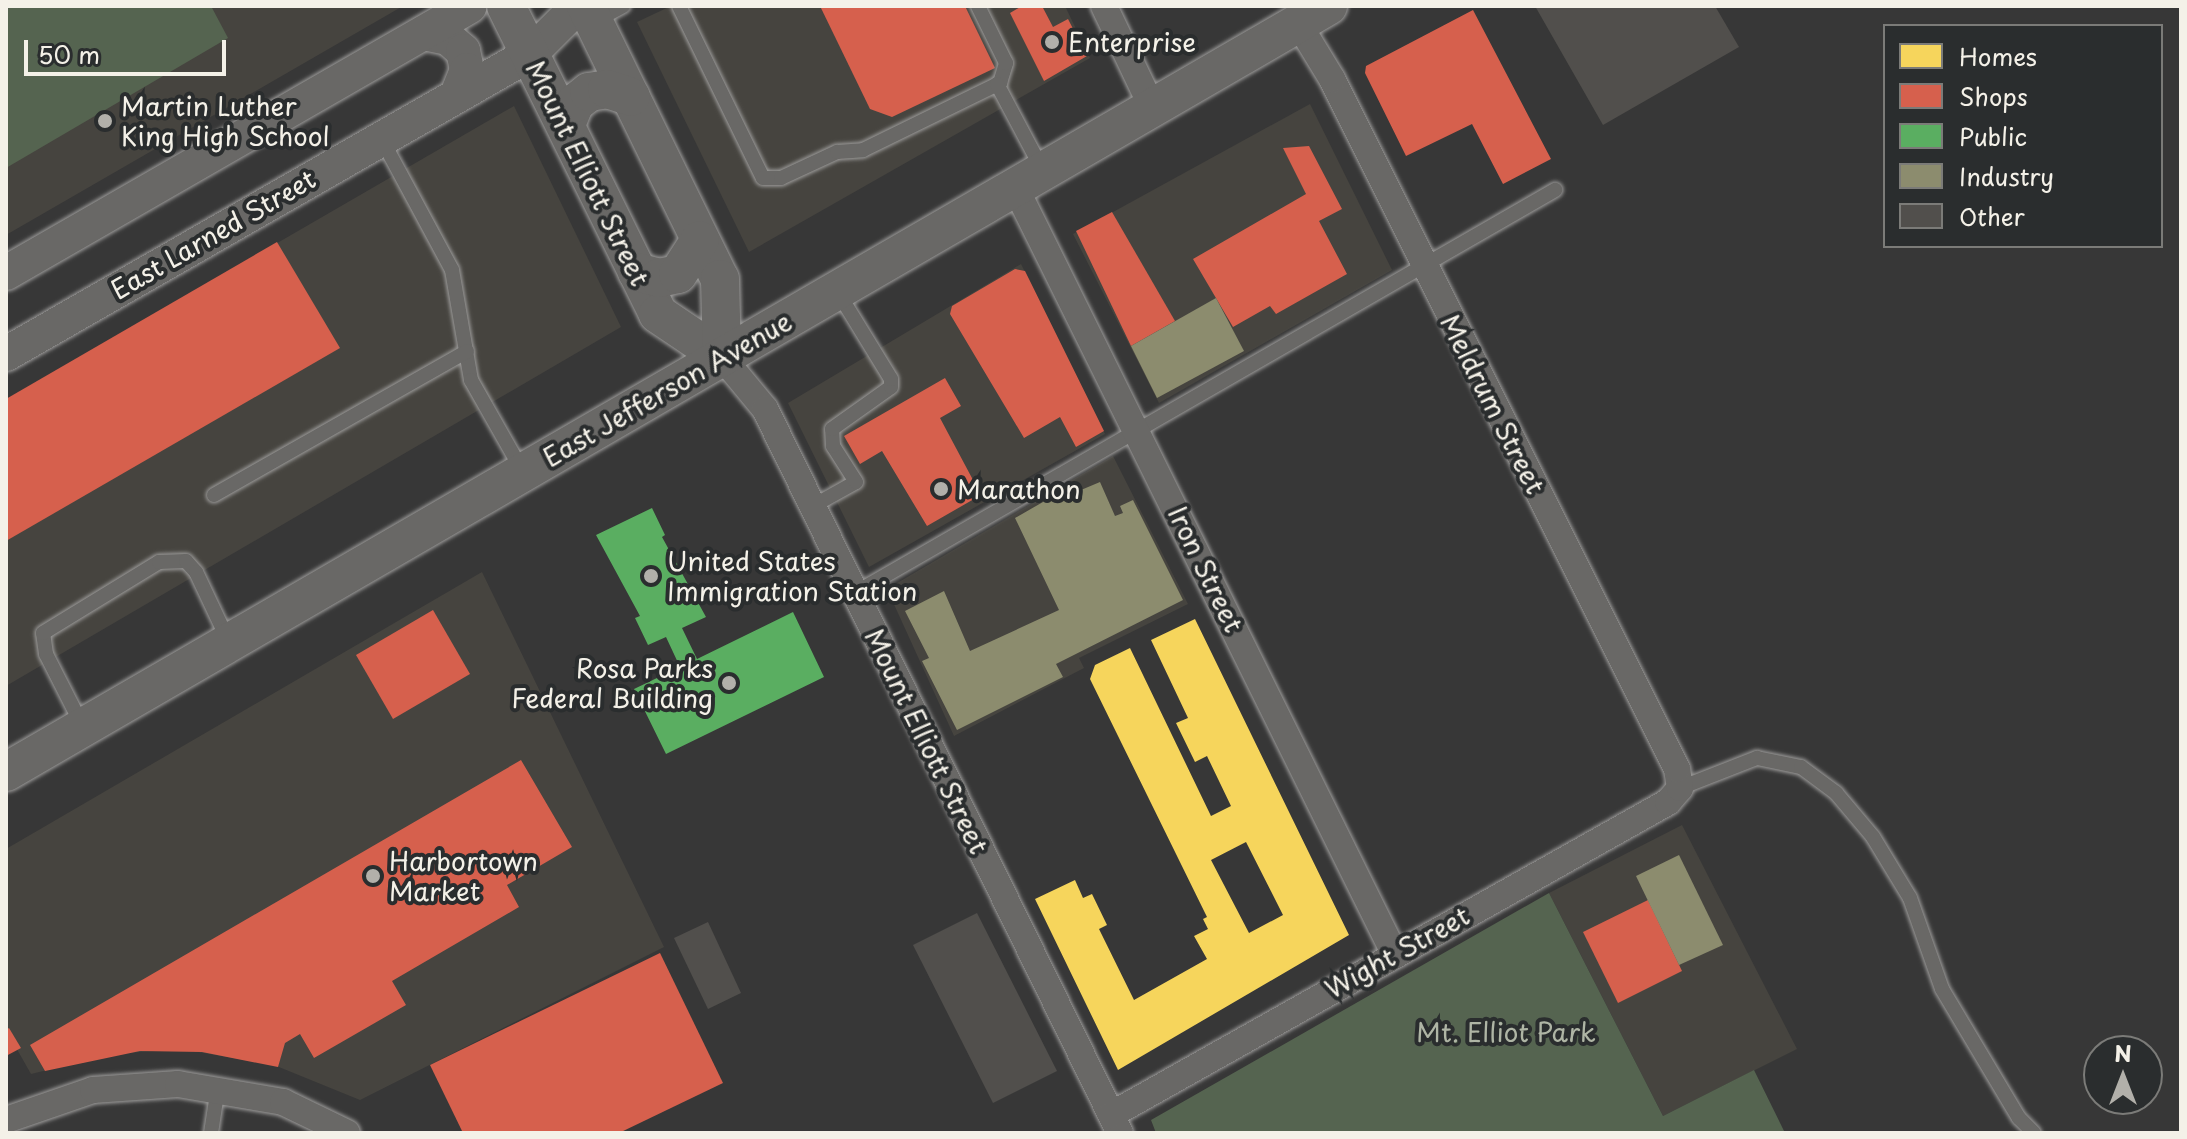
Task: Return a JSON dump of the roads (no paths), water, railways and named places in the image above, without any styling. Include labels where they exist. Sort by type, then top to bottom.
[{"type":"main road","name":"Mount Elliott Street","points":[[506,6],[658,314],[722,357]]},
{"type":"main road","points":[[595,10],[631,97],[720,279],[722,357]]},
{"type":"main road","name":"East Jefferson Avenue","points":[[6,772],[1313,14]]},
{"type":"main road","points":[[566,125],[575,103],[589,92],[607,89],[631,97]]},
{"type":"main road","points":[[637,272],[659,278],[678,274],[700,240]]},
{"type":"street","points":[[6,273],[470,6]]},
{"type":"street","points":[[1104,6],[1152,107]]},
{"type":"street","name":"East Larned Street","points":[[6,354],[530,54],[595,10]]},
{"type":"street","name":"Meldrum Street","points":[[1313,14],[1424,265],[1677,769],[1680,788]]},
{"type":"street","points":[[424,33],[448,38],[463,51],[467,70],[457,95]]},
{"type":"street","name":"Iron Street","points":[[1029,179],[1138,429],[1394,953]]},
{"type":"street","name":"Mount Elliott Street","points":[[722,357],[765,409],[1116,1124]]},
{"type":"street","name":"Wight Street","points":[[1116,1124],[1394,953],[1668,802],[1680,788]]},
{"type":"street","points":[[9,1111],[93,1090],[148,1085],[218,1087],[283,1102],[347,1133]]},
{"type":"lane","points":[[679,6],[763,178],[781,178],[837,152],[863,150],[997,84],[1006,74],[1006,63],[978,6]]},
{"type":"lane","points":[[997,84],[1029,179]]},
{"type":"lane","points":[[381,138],[452,270],[471,380],[523,472]]},
{"type":"lane","points":[[855,593],[1555,190]]},
{"type":"lane","points":[[813,506],[856,482],[833,446],[832,429],[891,387],[891,379],[837,291]]},
{"type":"lane","points":[[214,495],[467,351]]},
{"type":"lane","points":[[83,727],[46,654],[43,633],[159,562],[186,561],[196,572],[229,642]]},
{"type":"lane","points":[[1680,788],[1757,758],[1801,767],[1836,793],[1873,837],[1910,898],[1942,989],[2019,1118],[2034,1133]]},
{"type":"lane","points":[[211,1133],[218,1087]]},
{"type":"place","name":"Enterprise","points":[[1052,42]]},
{"type":"place","name":"Martin Luther King High School","points":[[105,121]]},
{"type":"place","name":"Marathon","points":[[941,489]]},
{"type":"place","name":"United States Immigration Station","points":[[651,576]]},
{"type":"place","name":"Rosa Parks Federal Building","points":[[729,683]]},
{"type":"place","name":"Harbortown Market","points":[[373,876]]},
{"type":"park label","name":"Mt. Elliot Park","points":[[1506,1032]]}]
